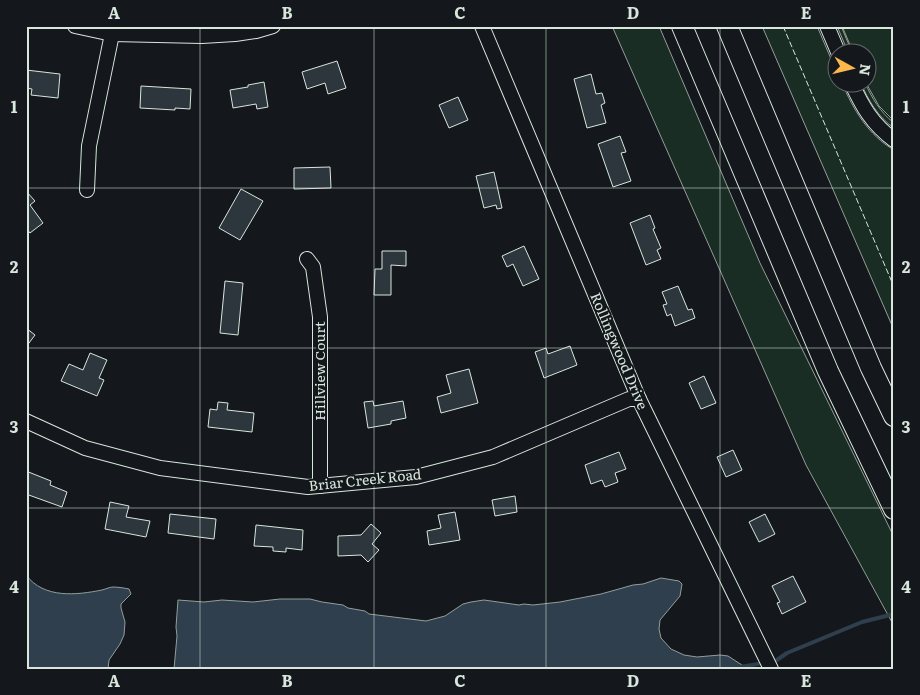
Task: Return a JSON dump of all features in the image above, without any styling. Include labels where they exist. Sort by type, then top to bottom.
[{"type":"highway","points":[[682,26],[828,371],[894,509]]},
{"type":"highway","points":[[727,26],[867,359],[894,416]]},
{"type":"street","points":[[74,26],[112,34],[202,36],[235,34],[273,26]]},
{"type":"street","name":"Rollingwood Drive","points":[[482,26],[639,399],[771,669]]},
{"type":"street","points":[[827,26],[834,42]]},
{"type":"street","points":[[87,190],[89,146],[112,34]]},
{"type":"street","points":[[856,92],[873,122],[894,140]]},
{"type":"street","name":"Hillview Court","points":[[307,259],[313,267],[320,317],[320,486]]},
{"type":"street","name":"Briar Creek Road","points":[[26,420],[86,448],[160,468],[308,487],[416,477],[493,457],[629,399],[639,399]]},
{"type":"green space","points":[[612,26],[659,26],[760,263],[894,537],[894,626],[806,465]]},
{"type":"green space","points":[[762,26],[817,26],[828,52],[828,92],[846,92],[862,121],[876,137],[894,150],[894,330]]},
{"type":"green space","points":[[837,26],[841,26],[848,42],[844,42]]},
{"type":"green space","points":[[842,26],[894,26],[894,121],[879,106],[871,92],[878,92],[878,42],[849,42]]},
{"type":"green space","points":[[865,92],[870,92],[877,104],[894,123],[894,128],[883,119]]},
{"type":"water","points":[[26,575],[33,583],[51,592],[72,594],[113,587],[129,589],[131,594],[121,604],[125,622],[124,635],[109,660],[108,669],[26,669]]},
{"type":"water","points":[[661,578],[679,581],[682,584],[680,596],[660,620],[661,638],[671,649],[684,655],[697,657],[728,656],[745,667],[739,669],[174,669],[178,600],[253,602],[280,599],[310,599],[343,605],[348,608],[365,611],[369,614],[426,621],[445,616],[463,604],[471,602],[484,600],[533,605],[560,602],[601,594]]},
{"type":"building","points":[[337,61],[346,88],[328,94],[325,83],[307,89],[302,72]]},
{"type":"building","points":[[26,70],[60,74],[58,98],[31,95],[32,89],[26,88]]},
{"type":"building","points":[[591,74],[596,94],[602,93],[605,103],[601,105],[606,123],[587,128],[574,79]]},
{"type":"building","points":[[264,82],[268,107],[257,109],[256,104],[233,108],[230,90]]},
{"type":"building","points":[[141,86],[191,89],[190,109],[140,108]]},
{"type":"building","points":[[458,97],[468,120],[449,128],[439,105]]},
{"type":"building","points":[[620,136],[626,152],[621,153],[631,181],[613,187],[598,144]]},
{"type":"building","points":[[330,167],[331,188],[294,189],[294,168]]},
{"type":"building","points":[[494,172],[502,208],[497,209],[496,205],[484,208],[476,176]]},
{"type":"building","points":[[241,189],[263,201],[240,240],[219,228]]},
{"type":"building","points":[[26,191],[35,201],[30,205],[43,223],[30,233],[26,228]]},
{"type":"building","points":[[650,215],[655,228],[653,229],[661,248],[657,250],[661,259],[646,265],[630,223]]},
{"type":"building","points":[[524,246],[539,279],[523,286],[513,264],[507,267],[502,256]]},
{"type":"building","points":[[382,251],[406,251],[406,266],[391,265],[391,295],[374,295],[375,269],[382,269]]},
{"type":"building","points":[[225,281],[243,283],[238,335],[220,333]]},
{"type":"building","points":[[678,286],[688,310],[692,309],[695,318],[675,326],[671,314],[667,316],[663,305],[667,304],[662,292]]},
{"type":"building","points":[[26,328],[35,335],[26,347]]},
{"type":"building","points":[[570,346],[577,365],[544,378],[535,352],[546,348],[548,354]]},
{"type":"building","points":[[90,353],[107,360],[99,378],[104,380],[97,396],[61,381],[69,364],[83,370]]},
{"type":"building","points":[[469,369],[478,403],[441,413],[437,397],[451,393],[446,375]]},
{"type":"building","points":[[704,376],[716,403],[701,409],[689,383]]},
{"type":"building","points":[[373,401],[374,406],[403,401],[406,418],[391,421],[391,424],[368,428],[364,402]]},
{"type":"building","points":[[218,402],[228,403],[227,410],[254,413],[252,432],[208,427],[210,409],[217,410]]},
{"type":"building","points":[[733,450],[742,470],[726,477],[717,457]]},
{"type":"building","points":[[619,452],[626,469],[615,473],[618,482],[605,487],[602,480],[591,484],[585,465]]},
{"type":"building","points":[[26,471],[51,481],[50,485],[67,492],[62,507],[26,494]]},
{"type":"building","points":[[515,496],[517,512],[495,516],[492,500]]},
{"type":"building","points":[[110,502],[129,506],[126,517],[150,521],[146,537],[105,529]]},
{"type":"building","points":[[455,512],[460,540],[429,545],[427,531],[441,528],[438,515]]},
{"type":"building","points":[[170,514],[216,519],[214,539],[168,533]]},
{"type":"building","points":[[765,514],[775,534],[759,542],[749,522]]},
{"type":"building","points":[[371,524],[381,533],[372,544],[379,550],[368,562],[361,555],[338,556],[338,536],[361,535]]},
{"type":"building","points":[[256,525],[303,530],[302,550],[286,548],[286,552],[273,551],[273,547],[254,546]]},
{"type":"building","points":[[793,576],[806,602],[782,614],[777,603],[780,602],[772,586]]},
{"type":"waterway","points":[[777,660],[787,653],[862,622],[894,614]]},
{"type":"waterway","points":[[740,667],[758,664]]},
{"type":"fence","points":[[783,26],[894,287]]}]
